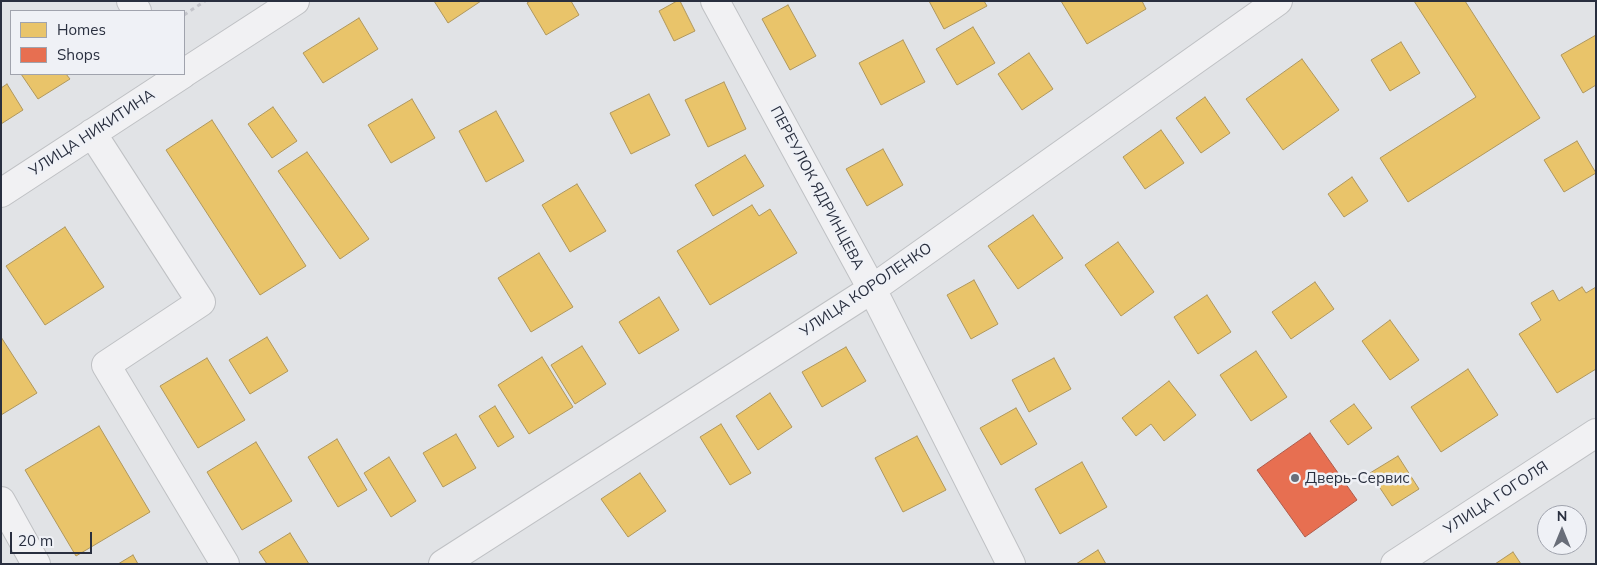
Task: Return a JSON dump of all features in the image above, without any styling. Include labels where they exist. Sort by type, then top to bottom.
[{"type":"street","name":"УЛИЦА НИКИТИНА","points":[[185,71],[295,1]]},
{"type":"street","name":"ПЕРЕУЛОК ЯДРИНЦЕВА","points":[[716,1],[872,289],[1011,564]]},
{"type":"street","name":"УЛИЦА КОРОЛЕНКО","points":[[444,564],[872,289],[1278,1]]},
{"type":"street","name":"УЛИЦА НИКИТИНА","points":[[1,193],[179,75]]},
{"type":"street","points":[[92,133],[201,302],[106,365],[225,564]]},
{"type":"street","name":"УЛИЦА ГОГОЛЯ","points":[[1395,564],[1596,433]]},
{"type":"street","points":[[5,519],[36,564]]},
{"type":"path","points":[[185,13],[205,1]]},
{"type":"building: Homes","points":[[434,1],[481,1],[448,23]]},
{"type":"building: Homes","points":[[530,1],[571,1],[579,15],[546,35],[527,3]]},
{"type":"building: Homes","points":[[680,1],[695,31],[674,41],[659,11]]},
{"type":"building: Homes","points":[[929,1],[984,1],[987,6],[944,29]]},
{"type":"building: Homes","points":[[1061,1],[1142,1],[1146,9],[1087,44]]},
{"type":"building: Homes","points":[[1414,1],[1465,1],[1540,118],[1408,202],[1380,158],[1476,97]]},
{"type":"building: Homes","points":[[788,5],[816,56],[790,70],[762,19]]},
{"type":"building: Homes","points":[[359,18],[378,49],[323,83],[303,53]]},
{"type":"building: Homes","points":[[973,27],[995,63],[957,85],[936,49]]},
{"type":"building: Homes","points":[[1596,35],[1596,85],[1583,93],[1561,55]]},
{"type":"building: Homes","points":[[903,40],[925,82],[881,105],[859,63]]},
{"type":"building: Homes","points":[[1401,42],[1420,73],[1390,91],[1371,60]]},
{"type":"building: Homes","points":[[1029,53],[1053,89],[1022,110],[998,74]]},
{"type":"building: Homes","points":[[1302,59],[1339,110],[1283,150],[1246,99]]},
{"type":"building: Homes","points":[[22,75],[67,75],[70,79],[38,99]]},
{"type":"building: Homes","points":[[724,82],[746,129],[708,147],[685,100]]},
{"type":"building: Homes","points":[[7,84],[23,110],[1,124],[1,88]]},
{"type":"building: Homes","points":[[649,94],[670,135],[631,154],[610,113]]},
{"type":"building: Homes","points":[[1205,97],[1230,133],[1201,153],[1176,118]]},
{"type":"building: Homes","points":[[412,99],[435,138],[391,163],[368,125]]},
{"type":"building: Homes","points":[[273,107],[297,141],[272,158],[248,124]]},
{"type":"building: Homes","points":[[496,111],[524,161],[486,182],[459,131]]},
{"type":"building: Homes","points":[[212,120],[306,266],[260,295],[166,150]]},
{"type":"building: Homes","points":[[1161,130],[1184,163],[1145,189],[1123,157]]},
{"type":"building: Homes","points":[[1577,141],[1596,173],[1564,192],[1544,160]]},
{"type":"building: Homes","points":[[883,149],[903,185],[867,206],[846,169]]},
{"type":"building: Homes","points":[[307,152],[369,239],[340,259],[278,171]]},
{"type":"building: Homes","points":[[745,155],[764,186],[713,216],[695,185]]},
{"type":"building: Homes","points":[[1352,177],[1368,201],[1344,217],[1328,194]]},
{"type":"building: Homes","points":[[577,184],[606,231],[570,252],[542,205]]},
{"type":"building: Homes","points":[[752,205],[759,216],[770,209],[797,253],[710,305],[677,251]]},
{"type":"building: Homes","points":[[1033,215],[1063,258],[1018,289],[988,246]]},
{"type":"building: Homes","points":[[65,227],[104,287],[45,325],[6,266]]},
{"type":"building: Homes","points":[[1118,242],[1154,292],[1121,316],[1085,265]]},
{"type":"building: Homes","points":[[539,253],[573,307],[531,332],[498,278]]},
{"type":"building: Homes","points":[[974,280],[998,324],[971,339],[947,295]]},
{"type":"building: Homes","points":[[1315,282],[1334,309],[1291,339],[1272,312]]},
{"type":"building: Homes","points":[[1582,287],[1586,293],[1596,287],[1596,369],[1557,393],[1519,334],[1541,320],[1531,303],[1553,290],[1559,301]]},
{"type":"building: Homes","points":[[1207,295],[1231,332],[1198,354],[1174,317]]},
{"type":"building: Homes","points":[[659,297],[679,330],[639,354],[619,322]]},
{"type":"building: Homes","points":[[1390,320],[1419,360],[1390,380],[1362,341]]},
{"type":"building: Homes","points":[[1,337],[37,393],[1,415]]},
{"type":"building: Homes","points":[[267,337],[288,371],[250,394],[229,360]]},
{"type":"building: Homes","points":[[582,346],[606,384],[575,404],[551,365]]},
{"type":"building: Homes","points":[[846,347],[866,381],[822,407],[802,372]]},
{"type":"building: Homes","points":[[1256,351],[1287,397],[1251,421],[1220,375]]},
{"type":"building: Homes","points":[[542,357],[573,407],[529,434],[498,385]]},
{"type":"building: Homes","points":[[207,358],[245,420],[198,448],[160,386]]},
{"type":"building: Homes","points":[[1054,358],[1071,389],[1029,412],[1012,380]]},
{"type":"building: Homes","points":[[1468,369],[1498,415],[1441,452],[1411,407]]},
{"type":"building: Homes","points":[[1169,381],[1196,415],[1164,441],[1151,424],[1136,436],[1122,418]]},
{"type":"building: Homes","points":[[770,393],[792,427],[758,450],[736,416]]},
{"type":"building: Homes","points":[[1354,404],[1372,428],[1348,445],[1330,421]]},
{"type":"building: Homes","points":[[495,406],[514,437],[498,447],[479,416]]},
{"type":"building: Homes","points":[[1016,408],[1037,444],[1001,465],[980,428]]},
{"type":"building: Homes","points":[[721,424],[751,473],[730,485],[700,437]]},
{"type":"building: Homes","points":[[99,426],[150,512],[76,556],[25,470]]},
{"type":"building: Homes","points":[[456,434],[476,468],[443,487],[423,453]]},
{"type":"building: Homes","points":[[917,436],[946,490],[903,512],[875,458]]},
{"type":"building: Homes","points":[[337,439],[367,490],[338,507],[308,457]]},
{"type":"building: Homes","points":[[256,442],[292,501],[242,530],[207,472]]},
{"type":"building: Homes","points":[[1398,456],[1419,489],[1392,506],[1370,473]]},
{"type":"building: Homes","points":[[389,457],[416,501],[391,517],[364,473]]},
{"type":"building: Homes","points":[[1082,462],[1107,507],[1060,534],[1035,489]]},
{"type":"building: Homes","points":[[640,473],[666,511],[628,537],[601,499]]},
{"type":"building: Homes","points":[[290,533],[309,564],[267,564],[259,552]]},
{"type":"building: Homes","points":[[1098,550],[1106,564],[1076,564]]},
{"type":"building: Homes","points":[[1513,552],[1521,564],[1495,564]]},
{"type":"building: Homes","points":[[133,555],[138,564],[118,564]]},
{"type":"building: Shops","points":[[1310,433],[1357,500],[1305,537],[1257,470]]},
{"type":"place","name":"Дверь-Сервис","points":[[1295,478]]}]
